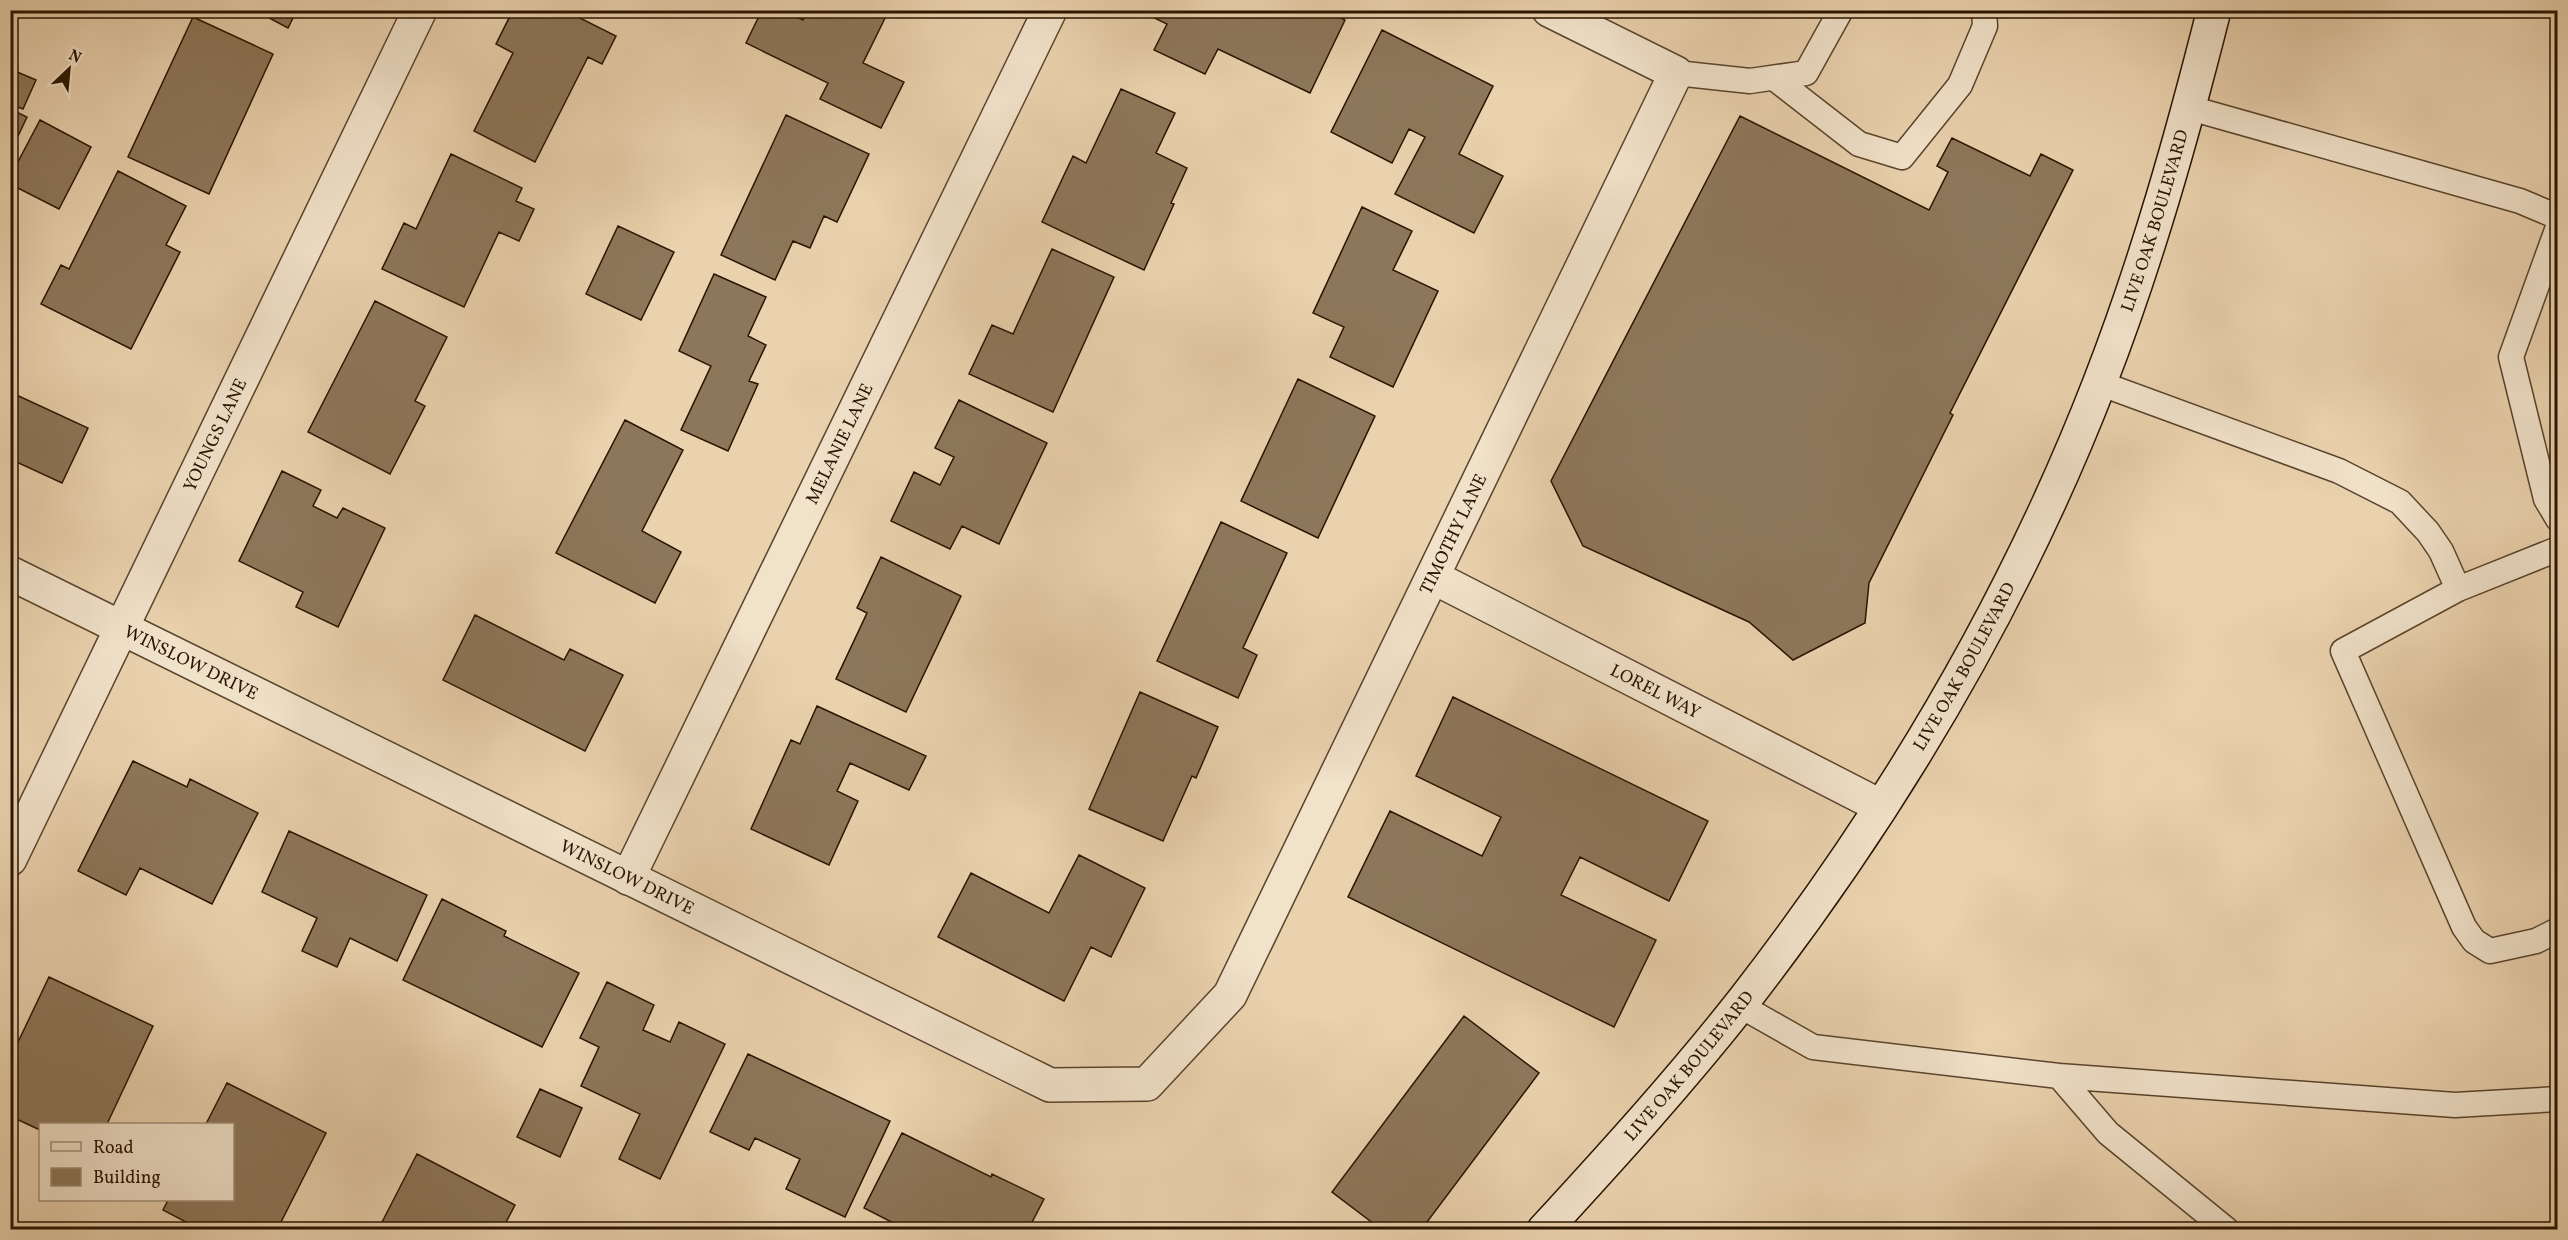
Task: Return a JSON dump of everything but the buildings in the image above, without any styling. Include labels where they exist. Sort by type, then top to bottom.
[{"type":"street","name":"YOUNGS LANE","points":[[10,859],[420,10]]},
{"type":"street","name":"MELANIE LANE","points":[[628,878],[1050,10]]},
{"type":"street","points":[[1549,10],[1676,73]]},
{"type":"street","name":"LIVE OAK BOULEVARD","points":[[1544,1230],[1646,1119],[1739,1005],[1855,847],[1935,720],[1982,635],[2031,538],[2099,383],[2165,195],[2190,108],[2214,10]]},
{"type":"street","name":"TIMOTHY LANE","points":[[1230,995],[1676,73]]},
{"type":"street","name":"WINSLOW DRIVE","points":[[10,573],[1050,1085],[1147,1084],[1230,995]]},
{"type":"street","name":"LOREL WAY","points":[[1433,577],[1880,806]]},
{"type":"lane","points":[[1676,73],[1750,81],[1806,73],[1841,10]]},
{"type":"lane","points":[[1774,78],[1859,144],[1902,157],[1960,85],[1985,26],[1984,10]]},
{"type":"lane","points":[[2190,108],[2520,201],[2558,217]]},
{"type":"lane","points":[[2558,227],[2511,357],[2546,499],[2558,519]]},
{"type":"lane","points":[[2099,383],[2339,471],[2400,502],[2428,532],[2441,551],[2458,589]]},
{"type":"lane","points":[[2558,549],[2458,589],[2343,651],[2460,917],[2474,941],[2490,951],[2536,941],[2558,930]]},
{"type":"lane","points":[[1739,1005],[1813,1047],[2059,1076],[2455,1105],[2558,1100]]},
{"type":"lane","points":[[2059,1076],[2108,1133],[2227,1230]]}]
